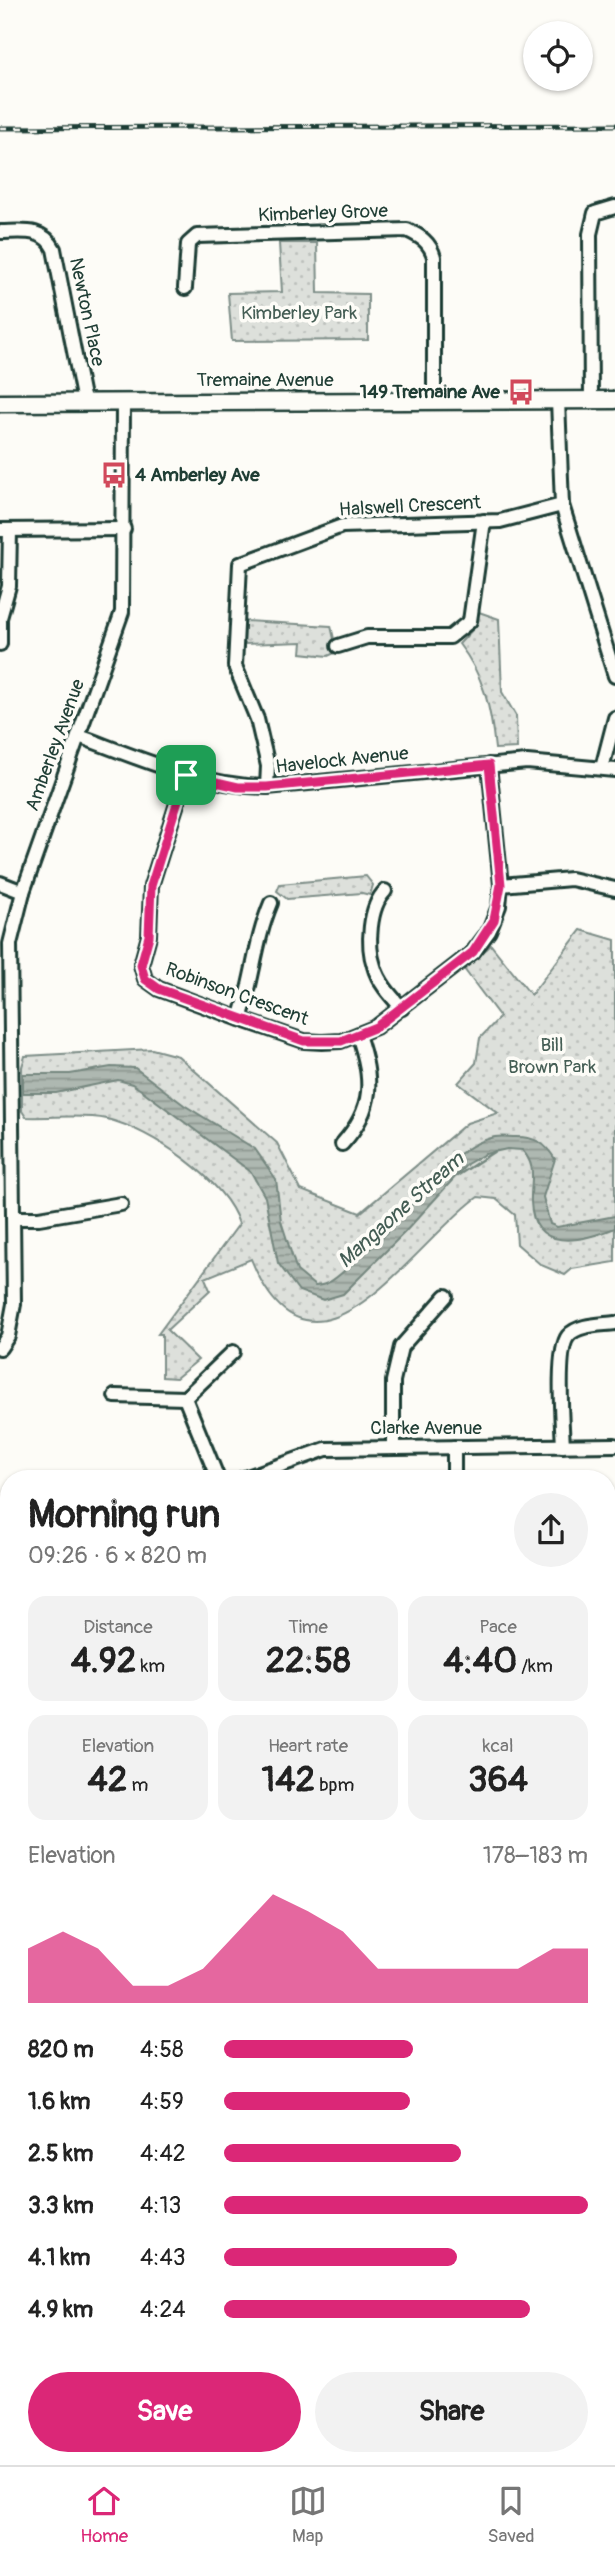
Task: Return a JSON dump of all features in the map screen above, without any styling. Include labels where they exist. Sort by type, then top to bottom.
[{"type":"main road","name":"Tremaine Avenue","points":[[0,403],[615,400]]},
{"type":"street","points":[[590,400],[590,234],[595,213],[615,207]]},
{"type":"street","name":"Kimberley Grove","points":[[185,288],[188,244],[197,236],[407,230],[426,241],[434,257],[434,400]]},
{"type":"street","name":"Newton Place","points":[[0,232],[39,232],[48,239],[54,249],[84,402]]},
{"type":"street","points":[[558,400],[562,505],[615,676]]},
{"type":"street","name":"Amberley Avenue","points":[[0,1348],[8,1336],[14,1304],[10,944],[23,892],[122,612],[123,402]]},
{"type":"street","name":"Halswell Crescent","points":[[267,787],[268,766],[257,719],[235,666],[240,564],[342,526],[518,518],[562,505]]},
{"type":"street","points":[[338,646],[367,637],[450,637],[470,621],[484,521]]},
{"type":"street","points":[[1,644],[0,620],[9,586],[5,530],[124,529]]},
{"type":"street","points":[[609,769],[615,718]]},
{"type":"street","name":"Havelock Avenue","points":[[79,736],[186,775],[238,787],[267,787],[489,765],[547,762],[609,769]]},
{"type":"street","name":"Robinson Crescent","points":[[186,775],[151,886],[149,936],[141,965],[145,979],[159,989],[304,1041],[341,1041],[358,1035],[402,1008],[482,942],[496,913],[501,885],[489,765]]},
{"type":"street","points":[[501,885],[571,879],[615,889]]},
{"type":"street","points":[[0,883],[23,892]]},
{"type":"street","points":[[385,891],[373,920],[373,965],[386,989],[402,1008]]},
{"type":"street","points":[[240,1019],[252,984],[258,932],[271,903]]},
{"type":"street","points":[[342,1144],[354,1131],[370,1087],[368,1064],[358,1035]]},
{"type":"street","points":[[14,1219],[39,1218],[121,1204]]},
{"type":"street","points":[[393,1447],[393,1381],[401,1347],[446,1296]]},
{"type":"street","points":[[563,1446],[562,1355],[567,1337],[579,1329],[615,1323]]},
{"type":"street","points":[[115,1396],[185,1398],[233,1352]]},
{"type":"street","points":[[185,1398],[214,1470]]},
{"type":"street","name":"Clarke Avenue","points":[[267,1470],[326,1449],[615,1445]]},
{"type":"street","points":[[454,1447],[454,1470]]},
{"type":"green space","name":"Kimberley Park","points":[[279,243],[317,243],[318,293],[368,294],[368,340],[232,341],[228,293],[282,292]]},
{"type":"green space","points":[[476,611],[499,619],[502,692],[516,716],[517,748],[495,749],[485,693],[475,668],[459,644],[475,627]]},
{"type":"green space","points":[[245,621],[331,626],[337,652],[328,656],[301,653],[302,642],[244,644]]},
{"type":"green space","points":[[366,876],[373,885],[370,895],[362,893],[287,899],[277,891],[280,884]]},
{"type":"green space","name":"Bill Brown Park","points":[[581,930],[615,940],[615,1262],[572,1269],[565,1275],[541,1265],[517,1244],[515,1215],[496,1199],[478,1197],[363,1302],[332,1318],[303,1320],[276,1302],[251,1259],[205,1278],[210,1290],[167,1330],[198,1360],[176,1378],[162,1377],[162,1334],[158,1334],[239,1224],[231,1207],[203,1174],[165,1145],[145,1134],[107,1119],[78,1116],[26,1117],[22,1111],[22,1067],[25,1056],[152,1049],[178,1056],[277,1143],[301,1190],[360,1213],[467,1123],[498,1113],[458,1083],[476,1063],[480,1038],[500,1017],[464,969],[491,945],[531,995]]},
{"type":"shaded area","points":[[111,1067],[135,1068],[184,1105],[255,1149],[276,1179],[281,1221],[297,1271],[315,1286],[334,1279],[371,1248],[454,1158],[495,1137],[523,1137],[534,1140],[544,1145],[555,1159],[543,1197],[550,1224],[557,1227],[615,1216],[615,1228],[574,1239],[549,1236],[540,1230],[534,1218],[531,1202],[532,1168],[527,1156],[522,1150],[507,1149],[485,1154],[467,1164],[343,1294],[323,1300],[299,1291],[278,1263],[265,1197],[251,1172],[144,1092],[132,1084],[118,1080],[56,1093],[23,1093],[23,1074],[70,1074]]},
{"type":"waterway","name":"Mangaone Stream","points":[[457,1176],[495,1151]]},
{"type":"railway","points":[[0,128],[615,125]]},
{"type":"place","name":"149 Tremaine Ave","points":[[521,392]]},
{"type":"place","name":"4 Amberley Ave","points":[[114,475]]},
{"type":"route","points":[[489,765],[501,896],[489,931],[473,952],[402,1008],[376,1027],[341,1041],[304,1041],[159,989],[145,979],[141,965],[149,936],[151,886],[186,775],[238,787],[267,787],[489,765]]}]
